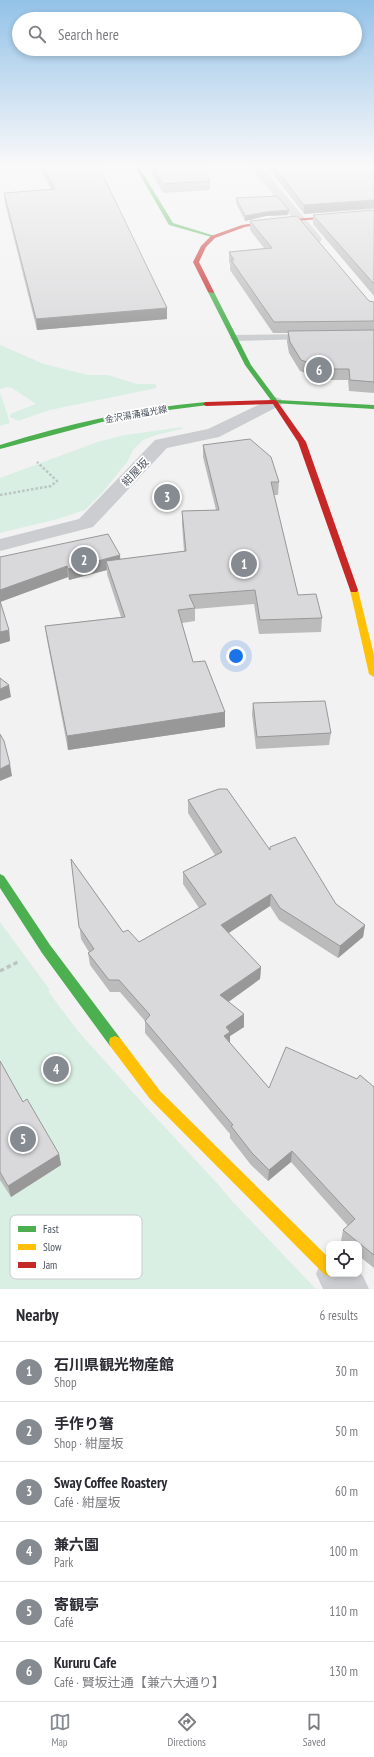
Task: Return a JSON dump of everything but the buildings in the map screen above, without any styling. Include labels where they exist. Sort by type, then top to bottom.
[{"type":"main road","points":[[175,225],[213,237]]},
{"type":"main road","points":[[249,225],[213,237],[204,246],[196,262],[248,365],[302,442],[353,586],[374,674]]},
{"type":"main road","name":"金沢湯涌福光線","points":[[0,447],[81,423],[153,409],[231,402],[274,402],[374,407]]},
{"type":"main road","points":[[0,879],[46,949],[155,1095],[326,1266]]},
{"type":"street","points":[[304,225],[322,246]]},
{"type":"street","name":"紺屋坂","points":[[0,545],[86,524],[161,444],[213,433],[274,402]]},
{"type":"street","points":[[337,1277],[350,1289]]},
{"type":"lane","points":[[234,338],[314,337]]},
{"type":"path","points":[[0,495],[51,486],[57,481],[37,462]]},
{"type":"green space","points":[[0,345],[44,364],[88,375],[108,375],[137,384],[155,384],[157,388],[50,410],[18,421],[10,417],[10,414],[36,404],[12,388],[7,387],[0,389]]},
{"type":"green space","points":[[0,392],[10,423],[0,426]]},
{"type":"green space","points":[[182,427],[182,429],[156,435],[143,440],[133,450],[128,461],[102,493],[85,510],[58,519],[0,533],[0,478],[97,442],[125,435]]},
{"type":"green space","points":[[0,922],[78,1031],[233,1202],[316,1289],[0,1289]]},
{"type":"traffic: fast","points":[[175,225],[213,237]]},
{"type":"traffic: fast","points":[[211,292],[248,365],[275,402],[374,407]]},
{"type":"traffic: fast","points":[[0,447],[76,425],[128,414],[180,406],[206,404]]},
{"type":"traffic: fast","points":[[0,879],[46,949],[115,1042]]},
{"type":"traffic: slow","points":[[354,590],[374,674]]},
{"type":"traffic: slow","points":[[115,1042],[155,1095],[326,1266]]},
{"type":"traffic: jam","points":[[211,292],[196,262],[204,246],[213,237],[249,225]]},
{"type":"traffic: jam","points":[[206,404],[275,402],[302,442],[354,590]]},
{"type":"place","name":"Kururu Cafe","points":[[319,370]]},
{"type":"place","name":"Sway Coffee Roastery","points":[[167,497]]},
{"type":"place","name":"手作り箸","points":[[84,560]]},
{"type":"place","name":"石川県観光物産館","points":[[244,564]]},
{"type":"place","name":"兼六園","points":[[56,1069]]},
{"type":"place","name":"寄観亭","points":[[23,1139]]}]
